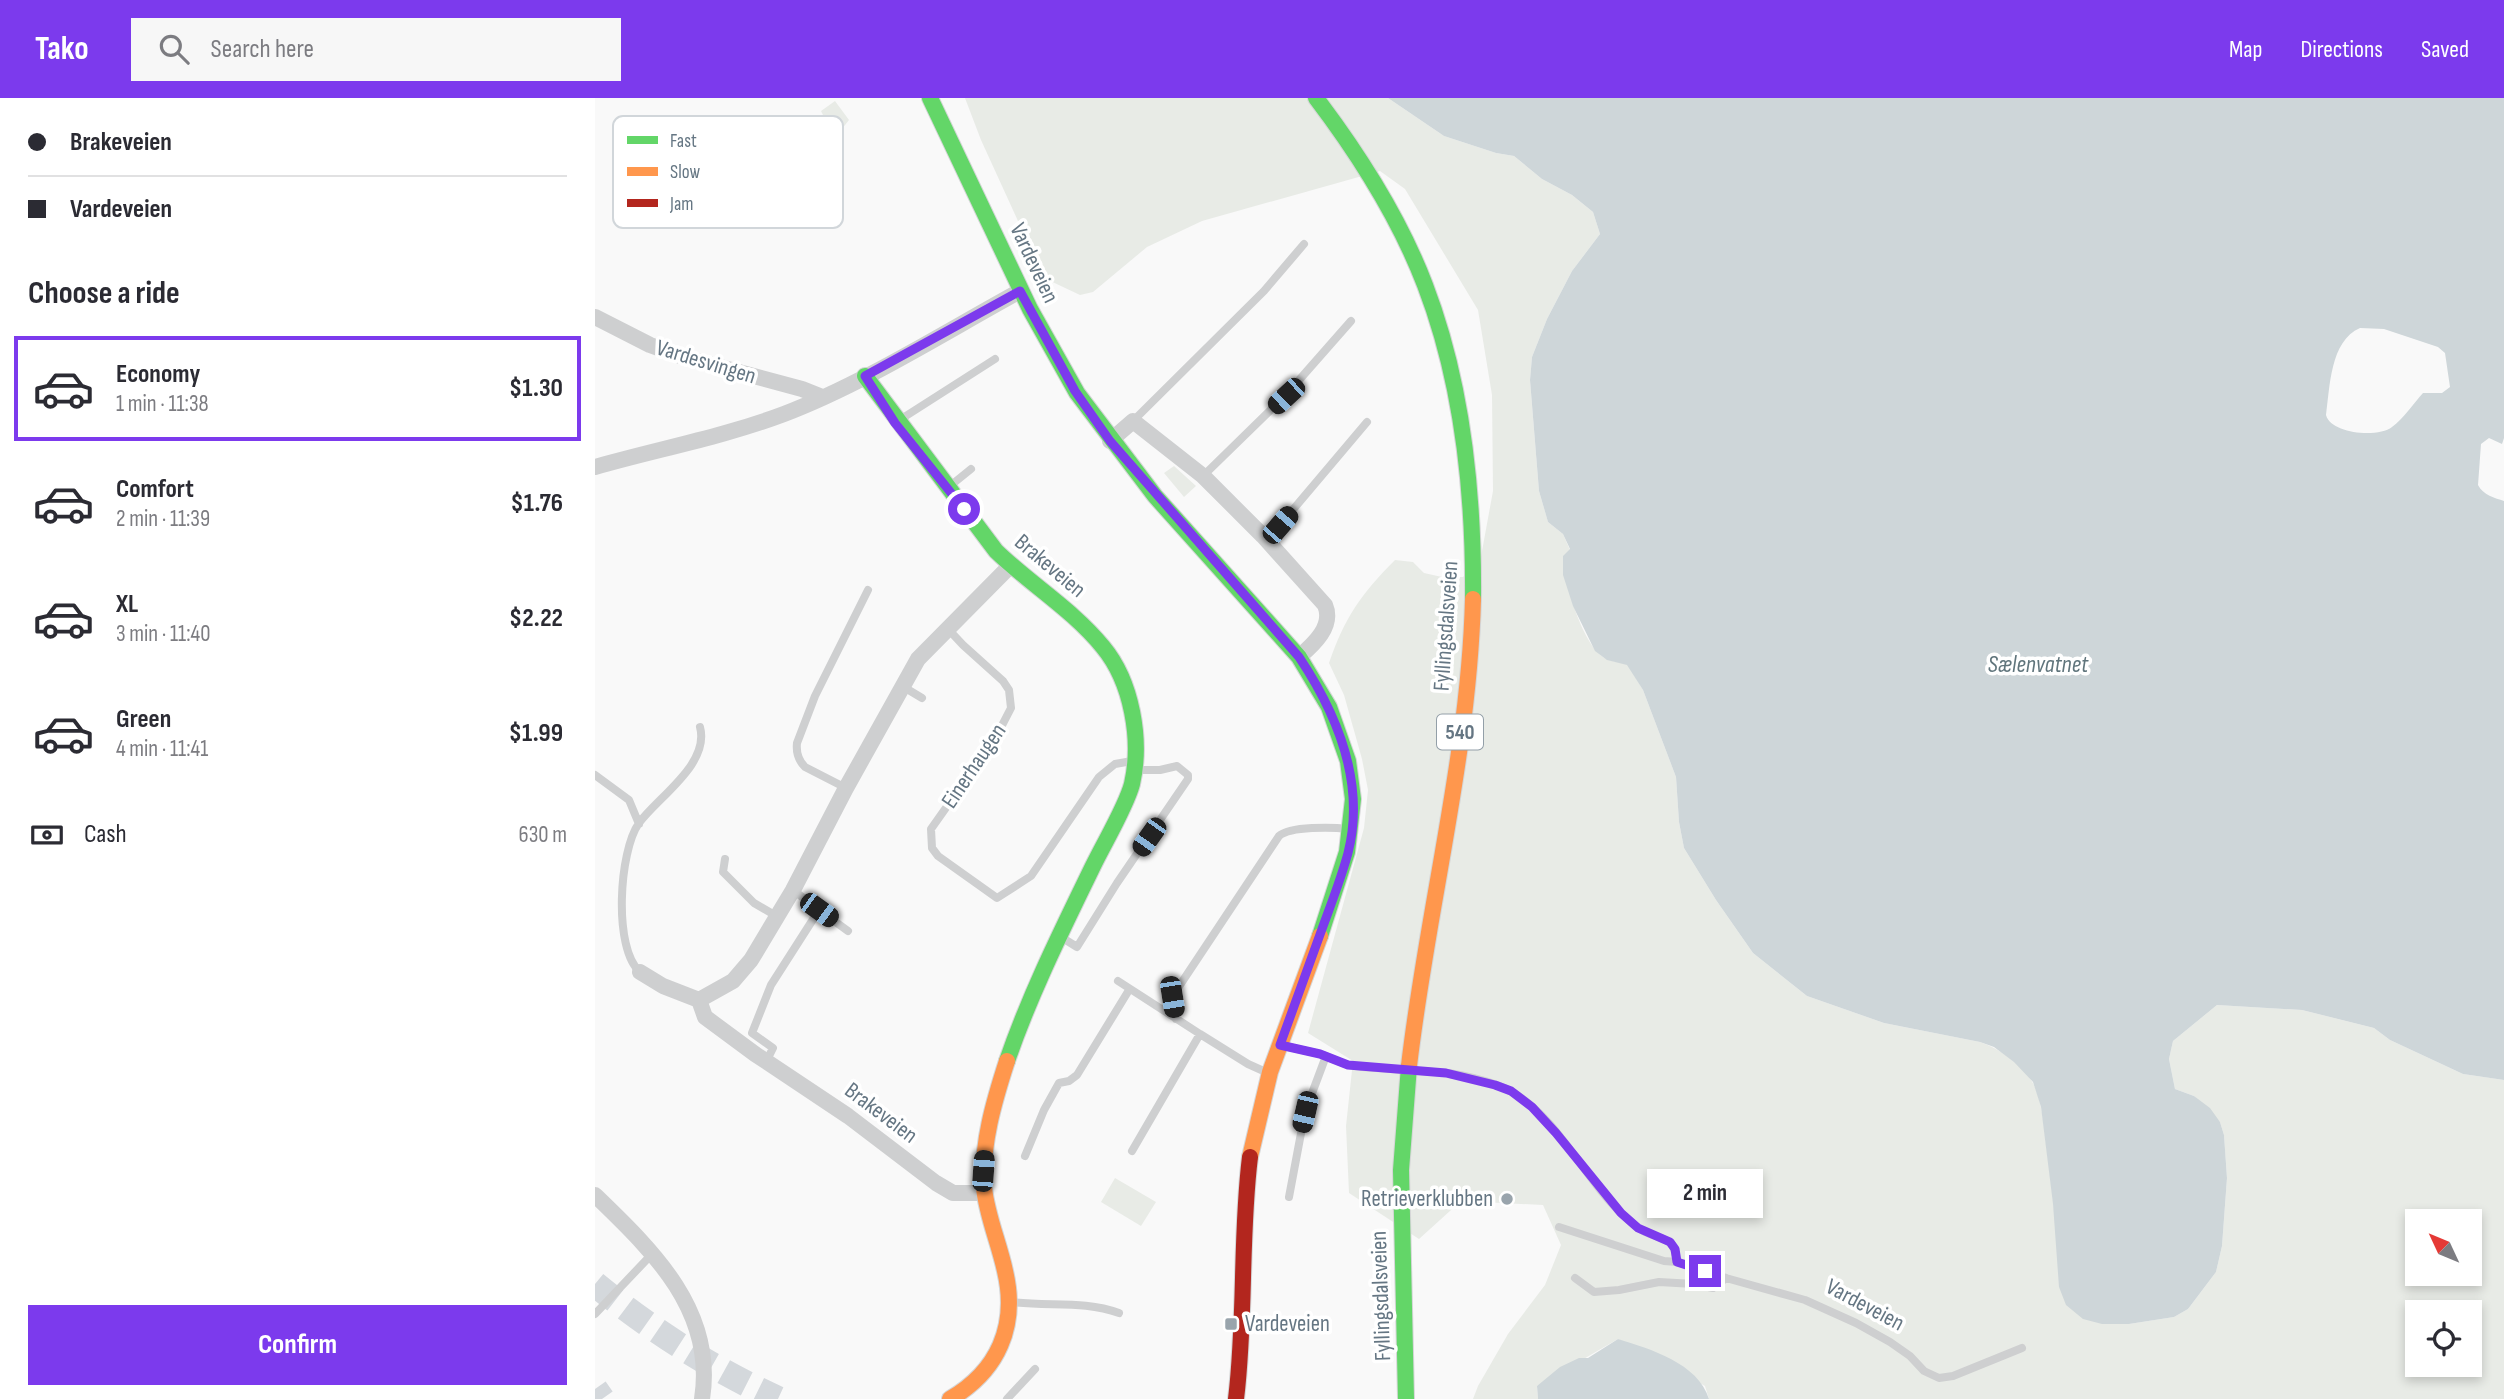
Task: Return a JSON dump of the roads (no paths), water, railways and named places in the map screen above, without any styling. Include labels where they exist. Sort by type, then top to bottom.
[{"type":"main road","name":"Vardeveien","points":[[930,98],[1020,291],[1075,391],[1110,441],[1299,657],[1333,713],[1351,777],[1351,829],[1348,851],[1337,889],[1280,1045],[1258,1117],[1246,1191],[1241,1362],[1236,1399]]},
{"type":"main road","name":"Fyllingsdalsveien","points":[[1316,98],[1341,129],[1393,213],[1426,288],[1437,319],[1465,440],[1473,533],[1467,681],[1440,862],[1422,959],[1403,1128],[1401,1206],[1407,1332],[1406,1399]]},
{"type":"main road","name":"Brakeveien","points":[[865,376],[895,423],[995,550],[1095,637],[1115,663],[1132,703],[1135,765],[1131,787],[1059,936],[1018,1032],[996,1098],[985,1144],[984,1193],[1005,1268],[1011,1302],[1005,1335],[992,1363],[974,1383],[950,1399]]},
{"type":"street","name":"Vardesvingen","points":[[595,467],[715,436],[785,414],[865,376],[1020,291]]},
{"type":"street","name":"Vardesvingen","points":[[595,317],[650,345],[683,357],[802,389],[822,397]]},
{"type":"street","points":[[1110,441],[1133,421],[1203,476],[1263,536],[1325,606],[1329,615],[1327,624],[1314,644],[1299,657]]},
{"type":"street","points":[[699,1000],[733,981],[751,960],[793,890],[918,659],[1011,565]]},
{"type":"street","points":[[640,972],[663,986],[699,1000],[705,1017],[760,1058]]},
{"type":"street","name":"Brakeveien","points":[[760,1058],[848,1115],[936,1183],[953,1193],[984,1193]]},
{"type":"street","points":[[595,1195],[674,1281],[694,1318],[705,1365],[702,1399]]},
{"type":"lane","points":[[1133,421],[1264,291],[1304,244]]},
{"type":"lane","points":[[1203,476],[1286,396],[1351,321]]},
{"type":"lane","points":[[895,423],[995,359]]},
{"type":"lane","points":[[1263,536],[1280,525],[1367,422]]},
{"type":"lane","points":[[948,488],[971,469]]},
{"type":"lane","points":[[846,788],[801,763],[796,751],[815,696],[868,590]]},
{"type":"lane","name":"Einerhaugen","points":[[948,629],[1003,681],[1009,690],[1011,708],[996,737],[931,829],[935,852],[997,898],[1031,876],[1099,777],[1115,764],[1135,765]]},
{"type":"lane","points":[[902,685],[922,698]]},
{"type":"lane","points":[[640,972],[633,966],[624,938],[622,901],[629,849],[639,824],[665,798],[692,763],[701,741],[700,727]]},
{"type":"lane","points":[[1059,936],[1077,947],[1188,779],[1188,775],[1177,766],[1160,770],[1135,765]]},
{"type":"lane","points":[[595,775],[629,800],[639,824]]},
{"type":"lane","points":[[1175,1019],[1172,997],[1279,836],[1291,830],[1331,827],[1351,829]]},
{"type":"lane","points":[[725,859],[723,872],[754,903],[778,917]]},
{"type":"lane","points":[[793,890],[848,931]]},
{"type":"lane","points":[[760,1058],[773,1048],[752,1033],[771,985],[819,910]]},
{"type":"lane","points":[[1118,981],[1248,1065],[1271,1074]]},
{"type":"lane","points":[[1025,1156],[1052,1094],[1059,1083],[1069,1081],[1077,1075],[1129,990]]},
{"type":"lane","points":[[1132,1151],[1200,1034]]},
{"type":"lane","points":[[1280,1045],[1326,1056],[1348,1065],[1434,1072],[1511,1091],[1532,1107],[1556,1133],[1621,1213],[1638,1228],[1670,1242],[1675,1249],[1677,1262]]},
{"type":"lane","points":[[1289,1197],[1305,1112],[1326,1056]]},
{"type":"lane","name":"Vardeveien","points":[[1559,1227],[1664,1261],[1677,1262],[1805,1300],[1890,1342],[1910,1356],[1924,1371],[1939,1378],[1952,1376],[2022,1348]]},
{"type":"lane","points":[[595,1314],[652,1254]]},
{"type":"lane","points":[[1575,1278],[1594,1292],[1659,1282],[1713,1287],[1725,1278]]},
{"type":"lane","points":[[1011,1302],[1027,1305],[1084,1304],[1101,1306],[1119,1313]]},
{"type":"lane","points":[[1007,1399],[1035,1369]]},
{"type":"water","name":"Sælenvatnet","points":[[1388,98],[2504,98],[2504,438],[2502,444],[2489,438],[2481,444],[2478,485],[2486,494],[2504,501],[2504,1080],[2463,1074],[2390,1040],[2374,1028],[2302,1010],[2217,1005],[2173,1041],[2169,1059],[2175,1089],[2194,1096],[2210,1108],[2220,1122],[2224,1135],[2227,1178],[2222,1246],[2216,1272],[2188,1309],[2174,1317],[2129,1324],[2102,1324],[2083,1319],[2066,1305],[2059,1287],[2053,1204],[2041,1107],[2033,1082],[2014,1062],[1994,1047],[1884,1023],[1807,996],[1753,953],[1684,848],[1676,777],[1643,690],[1627,665],[1607,660],[1595,651],[1573,606],[1563,575],[1563,556],[1570,549],[1563,534],[1548,522],[1539,491],[1530,380],[1532,357],[1547,319],[1572,271],[1600,234],[1593,212],[1572,195],[1542,179],[1514,156],[1444,136]],"holes":[[[2360,328],[2384,329],[2438,347],[2445,353],[2450,387],[2442,393],[2423,393],[2401,419],[2385,430],[2366,433],[2345,430],[2336,426],[2326,415],[2337,354],[2350,334]]]},
{"type":"water","points":[[1618,1339],[1658,1353],[1684,1367],[1703,1386],[1709,1399],[1538,1399],[1537,1386],[1560,1367],[1579,1358],[1588,1358]]},
{"type":"tunnel","points":[[595,1284],[683,1348],[778,1399]]},
{"type":"tunnel","points":[[595,1389],[602,1399]]},
{"type":"place","name":"Retrieverklubben","points":[[1507,1199]]},
{"type":"place","name":"Vardeveien","points":[[1231,1324]]}]
